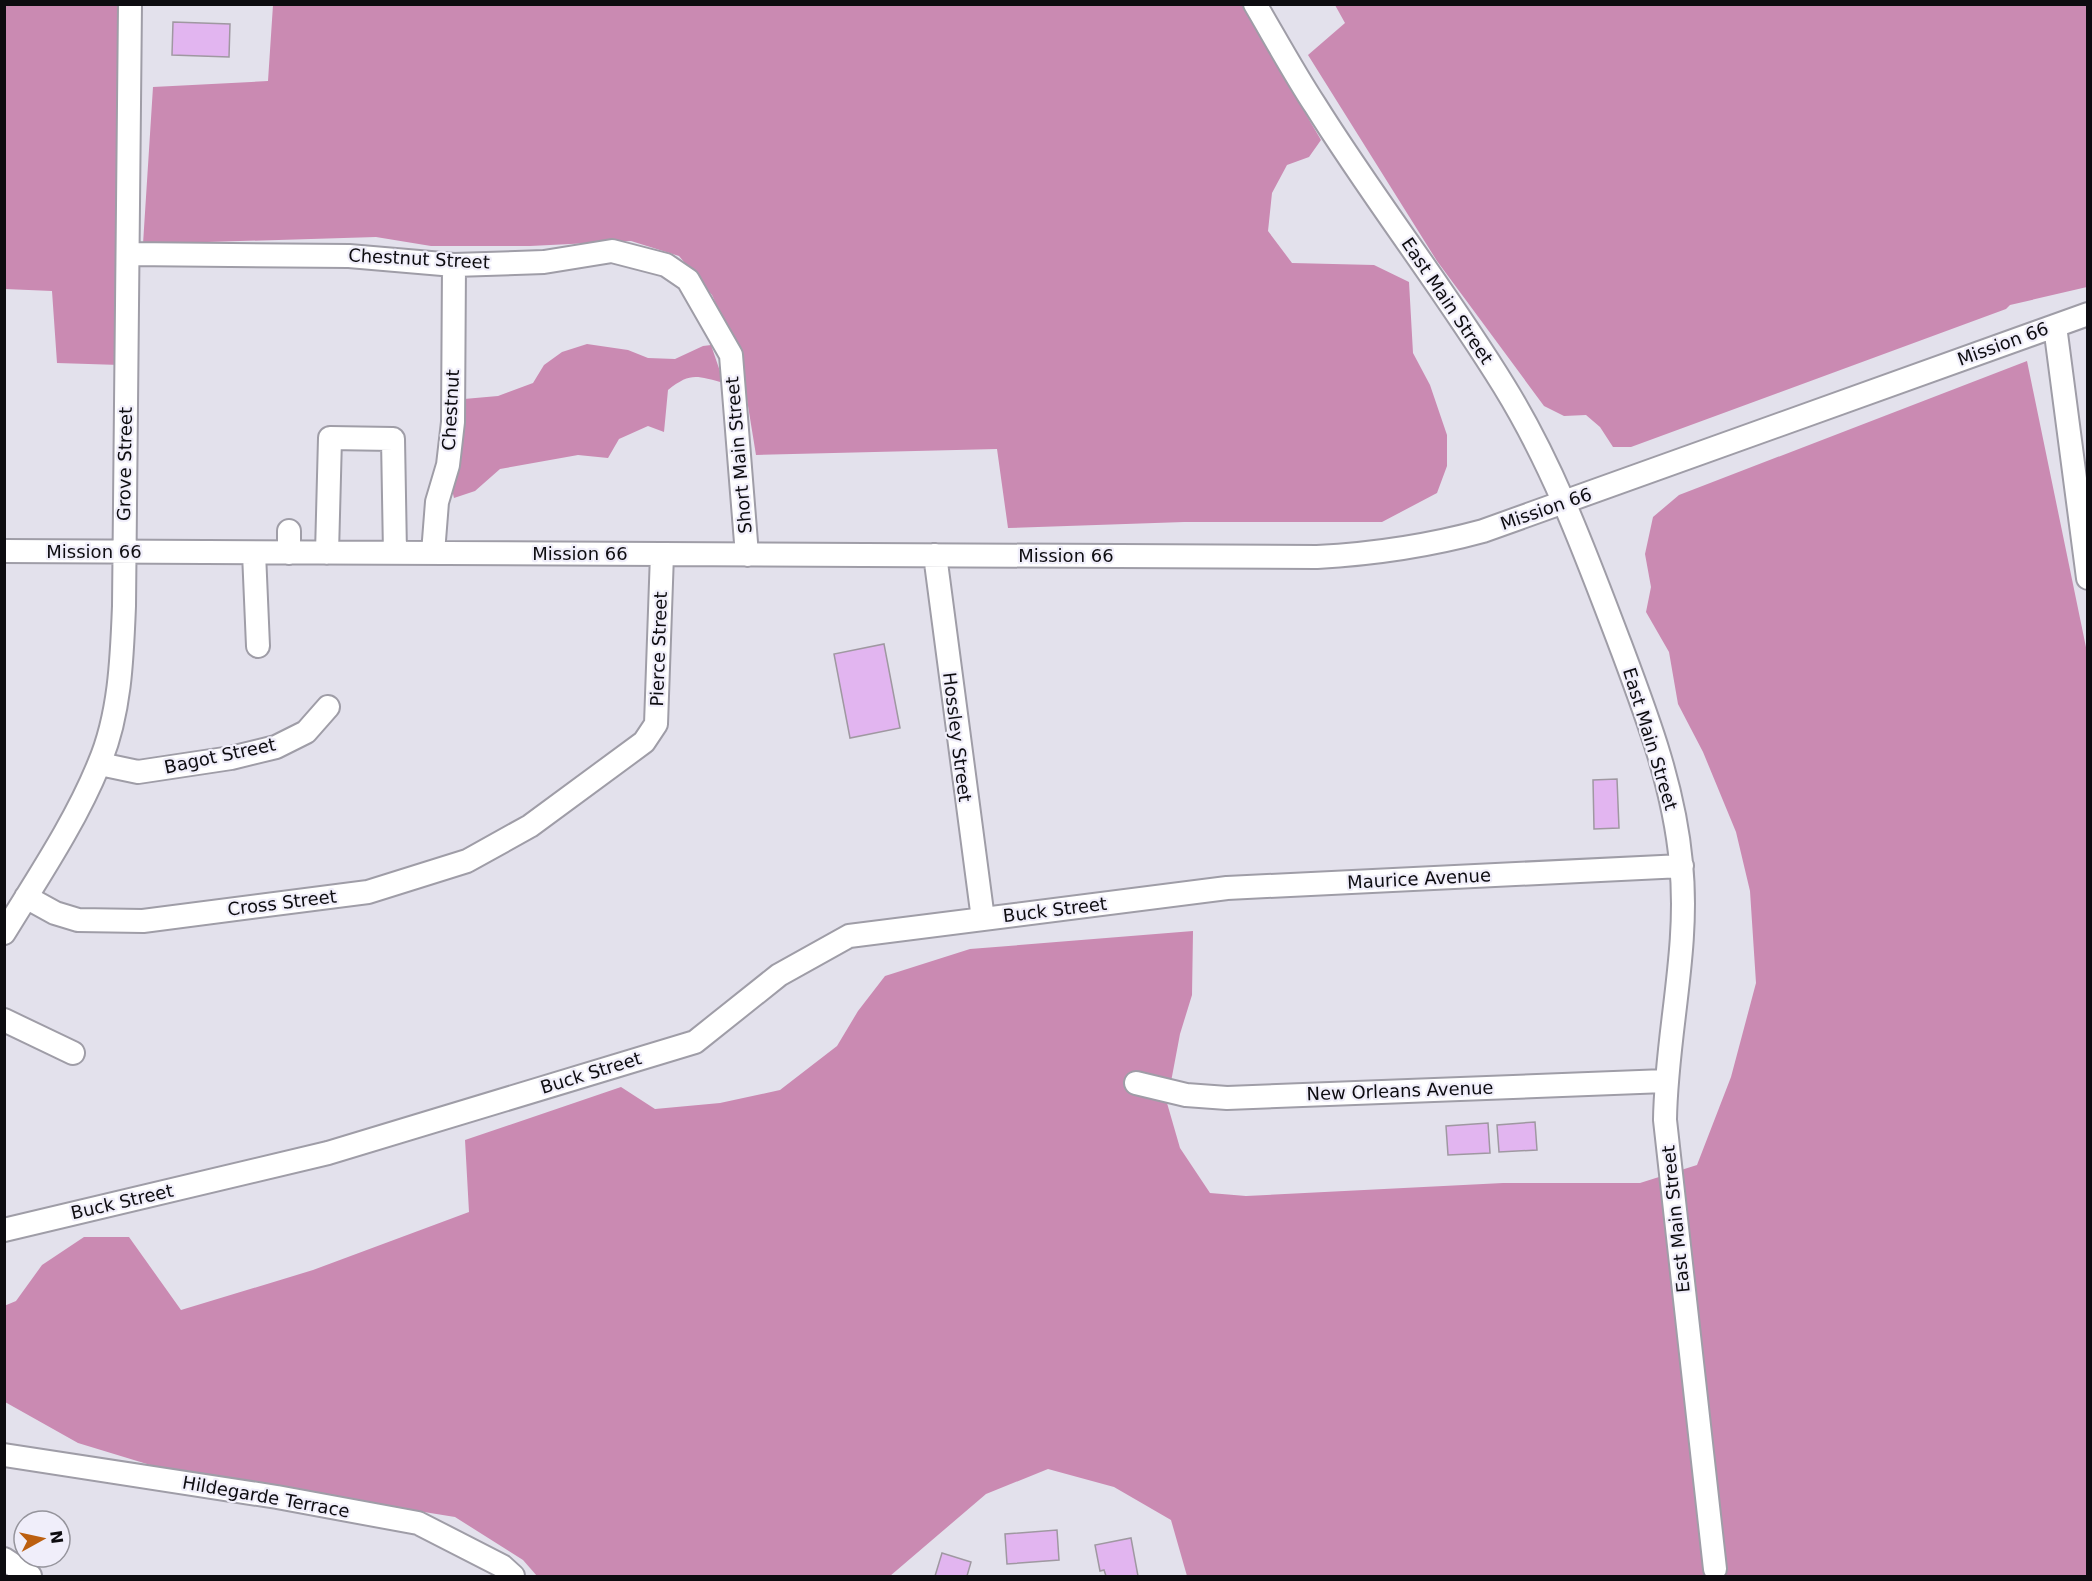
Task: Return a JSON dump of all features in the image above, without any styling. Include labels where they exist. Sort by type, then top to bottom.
[{"type":"street","name":"Grove Street","points":[[4,933],[100,764],[117,697],[122,655],[129,254],[130,4]]},
{"type":"street","name":"East Main Street","points":[[1256,4],[1314,105],[1505,386],[1566,502],[1649,723],[1666,779],[1682,866],[1683,912],[1665,1081],[1665,1120],[1715,1569]]},
{"type":"street","name":"Chestnut Street","points":[[129,254],[349,255],[454,265],[544,262],[612,251],[666,265],[688,280],[731,355]]},
{"type":"street","name":"Chestnut","points":[[433,553],[437,502],[448,465],[453,422],[454,265]]},
{"type":"street","name":"Mission 66","points":[[4,551],[123,552],[191,542],[254,553],[289,542],[327,553],[1352,555],[1431,545],[1483,531],[2088,314]]},
{"type":"street","points":[[2055,326],[2083,508],[2088,578]]},
{"type":"street","name":"Short Main Street","points":[[731,355],[747,555]]},
{"type":"street","points":[[327,553],[330,438],[393,439],[395,553]]},
{"type":"street","points":[[254,553],[258,646]]},
{"type":"street","name":"Pierce Street","points":[[530,826],[644,742],[656,724],[662,554]]},
{"type":"street","name":"Hossley Street","points":[[935,555],[983,919]]},
{"type":"street","name":"Bagot Street","points":[[100,764],[138,772],[231,758],[276,747],[306,732],[328,707]]},
{"type":"street","name":"Cross Street","points":[[26,897],[56,913],[78,920],[143,921],[368,892],[467,861],[530,826]]},
{"type":"street","name":"Maurice Avenue","points":[[1157,896],[1227,888],[1682,866]]},
{"type":"street","name":"Buck Street","points":[[4,1230],[328,1153],[695,1042],[779,975],[849,936],[1157,896]]},
{"type":"street","points":[[4,1020],[73,1053]]},
{"type":"street","name":"New Orleans Avenue","points":[[1136,1083],[1186,1095],[1227,1098],[1665,1081]]},
{"type":"street","name":"Hildegarde Terrace","points":[[4,1455],[277,1497],[417,1523],[502,1566],[513,1576]]},
{"type":"street","points":[[4,1559],[30,1576]]},
{"type":"shaded area","points":[[5,5],[119,5],[120,365],[57,363],[52,291],[5,289]]},
{"type":"shaded area","points":[[273,5],[1242,5],[1321,140],[1309,157],[1287,165],[1272,193],[1268,231],[1292,263],[1374,265],[1409,282],[1413,353],[1430,385],[1447,435],[1447,466],[1437,493],[1382,522],[1184,522],[1008,528],[997,449],[756,455],[742,369],[734,344],[712,295],[679,256],[631,241],[530,246],[431,246],[376,237],[143,244],[153,87],[268,81]]},
{"type":"shaded area","points":[[1335,5],[2087,5],[2087,287],[2010,305],[2006,309],[1631,447],[1613,447],[1600,427],[1586,415],[1564,416],[1544,406],[1437,261],[1308,55],[1345,23]]},
{"type":"shaded area","points":[[587,344],[628,350],[648,358],[675,359],[703,346],[711,345],[724,383],[694,377],[676,384],[668,390],[664,432],[648,426],[619,439],[608,458],[578,455],[500,469],[475,491],[454,498],[450,482],[464,399],[498,396],[533,383],[544,365],[562,352]]},
{"type":"shaded area","points":[[2027,361],[2088,657],[2087,1576],[1187,1576],[1171,1520],[1114,1487],[1048,1469],[986,1494],[890,1576],[537,1576],[523,1560],[455,1517],[170,1471],[78,1443],[5,1402],[4,1306],[16,1301],[42,1265],[84,1237],[129,1237],[181,1310],[313,1270],[469,1212],[465,1140],[621,1087],[655,1109],[720,1103],[780,1090],[837,1046],[858,1011],[885,976],[970,949],[1193,931],[1192,995],[1180,1034],[1167,1103],[1180,1148],[1210,1193],[1246,1196],[1503,1183],[1640,1183],[1697,1165],[1731,1077],[1756,983],[1750,891],[1736,832],[1703,752],[1678,704],[1669,652],[1646,612],[1651,587],[1645,554],[1653,517],[1679,495]]},
{"type":"building","points":[[173,22],[230,24],[229,57],[172,55]]},
{"type":"building","points":[[884,644],[900,728],[850,738],[834,654]]},
{"type":"building","points":[[1617,779],[1619,828],[1594,829],[1593,780]]},
{"type":"building","points":[[1535,1122],[1537,1150],[1499,1152],[1497,1125]]},
{"type":"building","points":[[1488,1123],[1490,1153],[1448,1155],[1446,1126]]},
{"type":"building","points":[[1057,1530],[1059,1560],[1007,1564],[1005,1534]]},
{"type":"building","points":[[1131,1538],[1138,1576],[1106,1576],[1104,1570],[1100,1571],[1095,1545]]},
{"type":"building","points":[[942,1553],[971,1562],[967,1576],[935,1576]]}]
